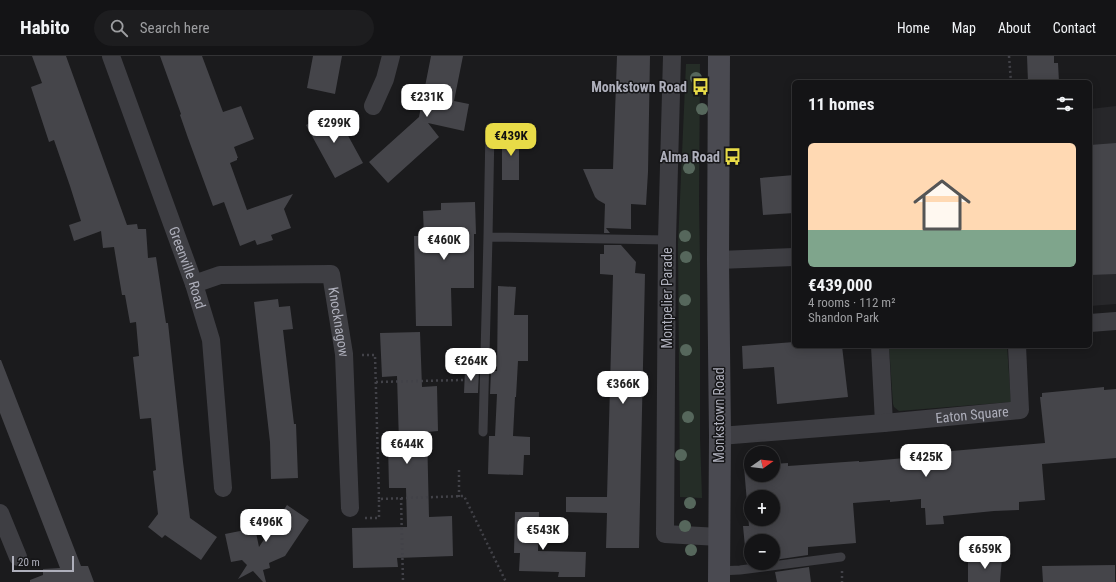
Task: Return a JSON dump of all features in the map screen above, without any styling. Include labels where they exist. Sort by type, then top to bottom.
[{"type":"main road","name":"Monkstown Road","points":[[719,56],[719,576]]},
{"type":"street","name":"Greenville Road","points":[[111,56],[194,284],[211,340],[223,488]]},
{"type":"street","points":[[373,106],[386,79],[391,56]]},
{"type":"street","name":"Montpelier Parade","points":[[672,56],[667,240],[665,534],[719,537]]},
{"type":"street","points":[[718,260],[792,257]]},
{"type":"street","name":"Knocknagow","points":[[194,284],[220,275],[331,274],[344,354],[354,514]]},
{"type":"street","points":[[1092,323],[1116,321]]},
{"type":"street","points":[[880,348],[884,423]]},
{"type":"street","name":"Eaton Square","points":[[720,436],[884,423],[1020,410],[1017,348]]},
{"type":"street","points":[[0,513],[18,557]]},
{"type":"lane","points":[[483,432],[490,128]]},
{"type":"lane","points":[[488,237],[667,240]]},
{"type":"lane","points":[[719,576],[740,570],[841,557]]},
{"type":"path","points":[[1009,56],[1011,80]]},
{"type":"path","points":[[354,514],[379,518],[375,355],[361,354]]},
{"type":"path","points":[[376,382],[463,380]]},
{"type":"path","points":[[459,497],[460,467]]},
{"type":"path","points":[[378,499],[464,496],[506,582]]},
{"type":"path","points":[[401,498],[403,582]]},
{"type":"shaded area","points":[[686,64],[700,64],[700,437],[702,498],[680,497],[678,244]]},
{"type":"shaded area","points":[[1116,106],[1116,304],[1092,306],[1092,109]]},
{"type":"shaded area","points":[[889,348],[1007,348],[1011,402],[899,411],[893,404]]},
{"type":"building","points":[[32,56],[66,56],[127,225],[137,224],[138,229],[146,229],[148,258],[156,257],[166,323],[168,323],[190,518],[217,537],[201,560],[165,535],[162,538],[148,527],[158,514],[153,471],[156,470],[151,418],[140,419],[133,357],[139,356],[136,322],[130,323],[125,295],[122,295],[114,247],[103,248],[101,231],[74,241],[69,225],[81,221],[54,140],[49,142],[31,87],[42,83]]},
{"type":"building","points":[[160,56],[202,56],[223,112],[241,106],[254,139],[234,147],[238,158],[230,163],[247,210],[293,194],[284,209],[291,228],[271,235],[273,240],[257,245],[255,240],[240,246],[224,202],[213,206]]},
{"type":"building","points":[[313,56],[342,56],[335,94],[307,88]]},
{"type":"building","points":[[431,56],[463,56],[454,101],[469,104],[464,131],[428,123],[439,137],[388,183],[369,162],[419,117]]},
{"type":"building","points":[[617,56],[650,56],[646,205],[631,204],[631,229],[606,228],[610,233],[604,233],[605,204],[595,197],[583,169],[613,169]]},
{"type":"building","points":[[1027,56],[1054,56],[1054,63],[1058,63],[1059,80],[1028,80]]},
{"type":"building","points":[[334,110],[363,163],[335,178],[306,125]]},
{"type":"building","points":[[519,127],[519,180],[502,180],[502,140]]},
{"type":"building","points":[[1116,143],[1116,274],[1092,275],[1092,145]]},
{"type":"building","points":[[792,175],[792,213],[763,215],[760,178]]},
{"type":"building","points":[[475,202],[476,234],[474,234],[474,288],[451,288],[452,326],[416,326],[414,236],[424,236],[423,211],[441,210],[441,203]]},
{"type":"building","points":[[604,245],[621,245],[636,262],[635,273],[645,274],[639,548],[606,548],[607,513],[566,512],[566,497],[607,497],[613,275],[600,274],[600,254],[604,254]]},
{"type":"building","points":[[498,286],[516,287],[514,315],[528,315],[528,361],[518,361],[513,436],[530,437],[530,455],[524,455],[523,475],[488,474],[489,436],[495,436],[497,394],[490,394],[491,371],[497,371]]},
{"type":"building","points":[[278,299],[279,307],[290,306],[293,329],[283,330],[294,424],[296,424],[298,478],[271,479],[270,442],[254,302]]},
{"type":"building","points":[[420,332],[422,387],[437,386],[438,431],[427,432],[429,517],[452,516],[453,556],[397,558],[398,567],[353,568],[352,528],[407,527],[406,488],[389,488],[388,444],[399,443],[397,376],[382,377],[380,333]]},
{"type":"building","points":[[792,342],[792,348],[842,348],[848,397],[777,404],[774,367],[743,369],[742,346]]},
{"type":"building","points":[[0,360],[81,566],[88,566],[94,582],[30,582],[30,580],[43,575],[43,569],[60,568],[0,413]]},
{"type":"building","points":[[465,370],[479,371],[478,393],[464,393]]},
{"type":"building","points":[[1104,387],[1104,390],[1116,389],[1116,458],[1042,464],[1045,500],[1019,502],[1019,510],[943,516],[944,524],[926,525],[925,508],[921,508],[921,499],[853,503],[856,543],[808,547],[808,555],[780,559],[780,534],[744,534],[744,536],[743,526],[780,526],[780,490],[746,490],[745,482],[780,482],[780,464],[788,463],[788,466],[859,462],[917,457],[917,454],[1045,443],[1040,397],[1042,397],[1042,393]]},
{"type":"building","points":[[287,505],[309,520],[285,556],[269,563],[270,568],[263,570],[266,582],[263,582],[253,571],[238,579],[247,565],[242,560],[231,562],[225,534],[255,528],[259,547]]},
{"type":"building","points":[[515,512],[539,512],[538,551],[586,552],[585,577],[558,577],[559,572],[519,571],[520,553],[514,553]]},
{"type":"building","points":[[1002,558],[1000,582],[968,582],[968,559]]},
{"type":"building","points":[[1115,565],[1115,582],[1043,582],[1042,566]]},
{"type":"building","points":[[809,567],[811,582],[777,582],[775,572]]},
{"type":"place","name":"Monkstown Road","points":[[700,87]]},
{"type":"place","name":"Alma Road","points":[[733,157]]}]
